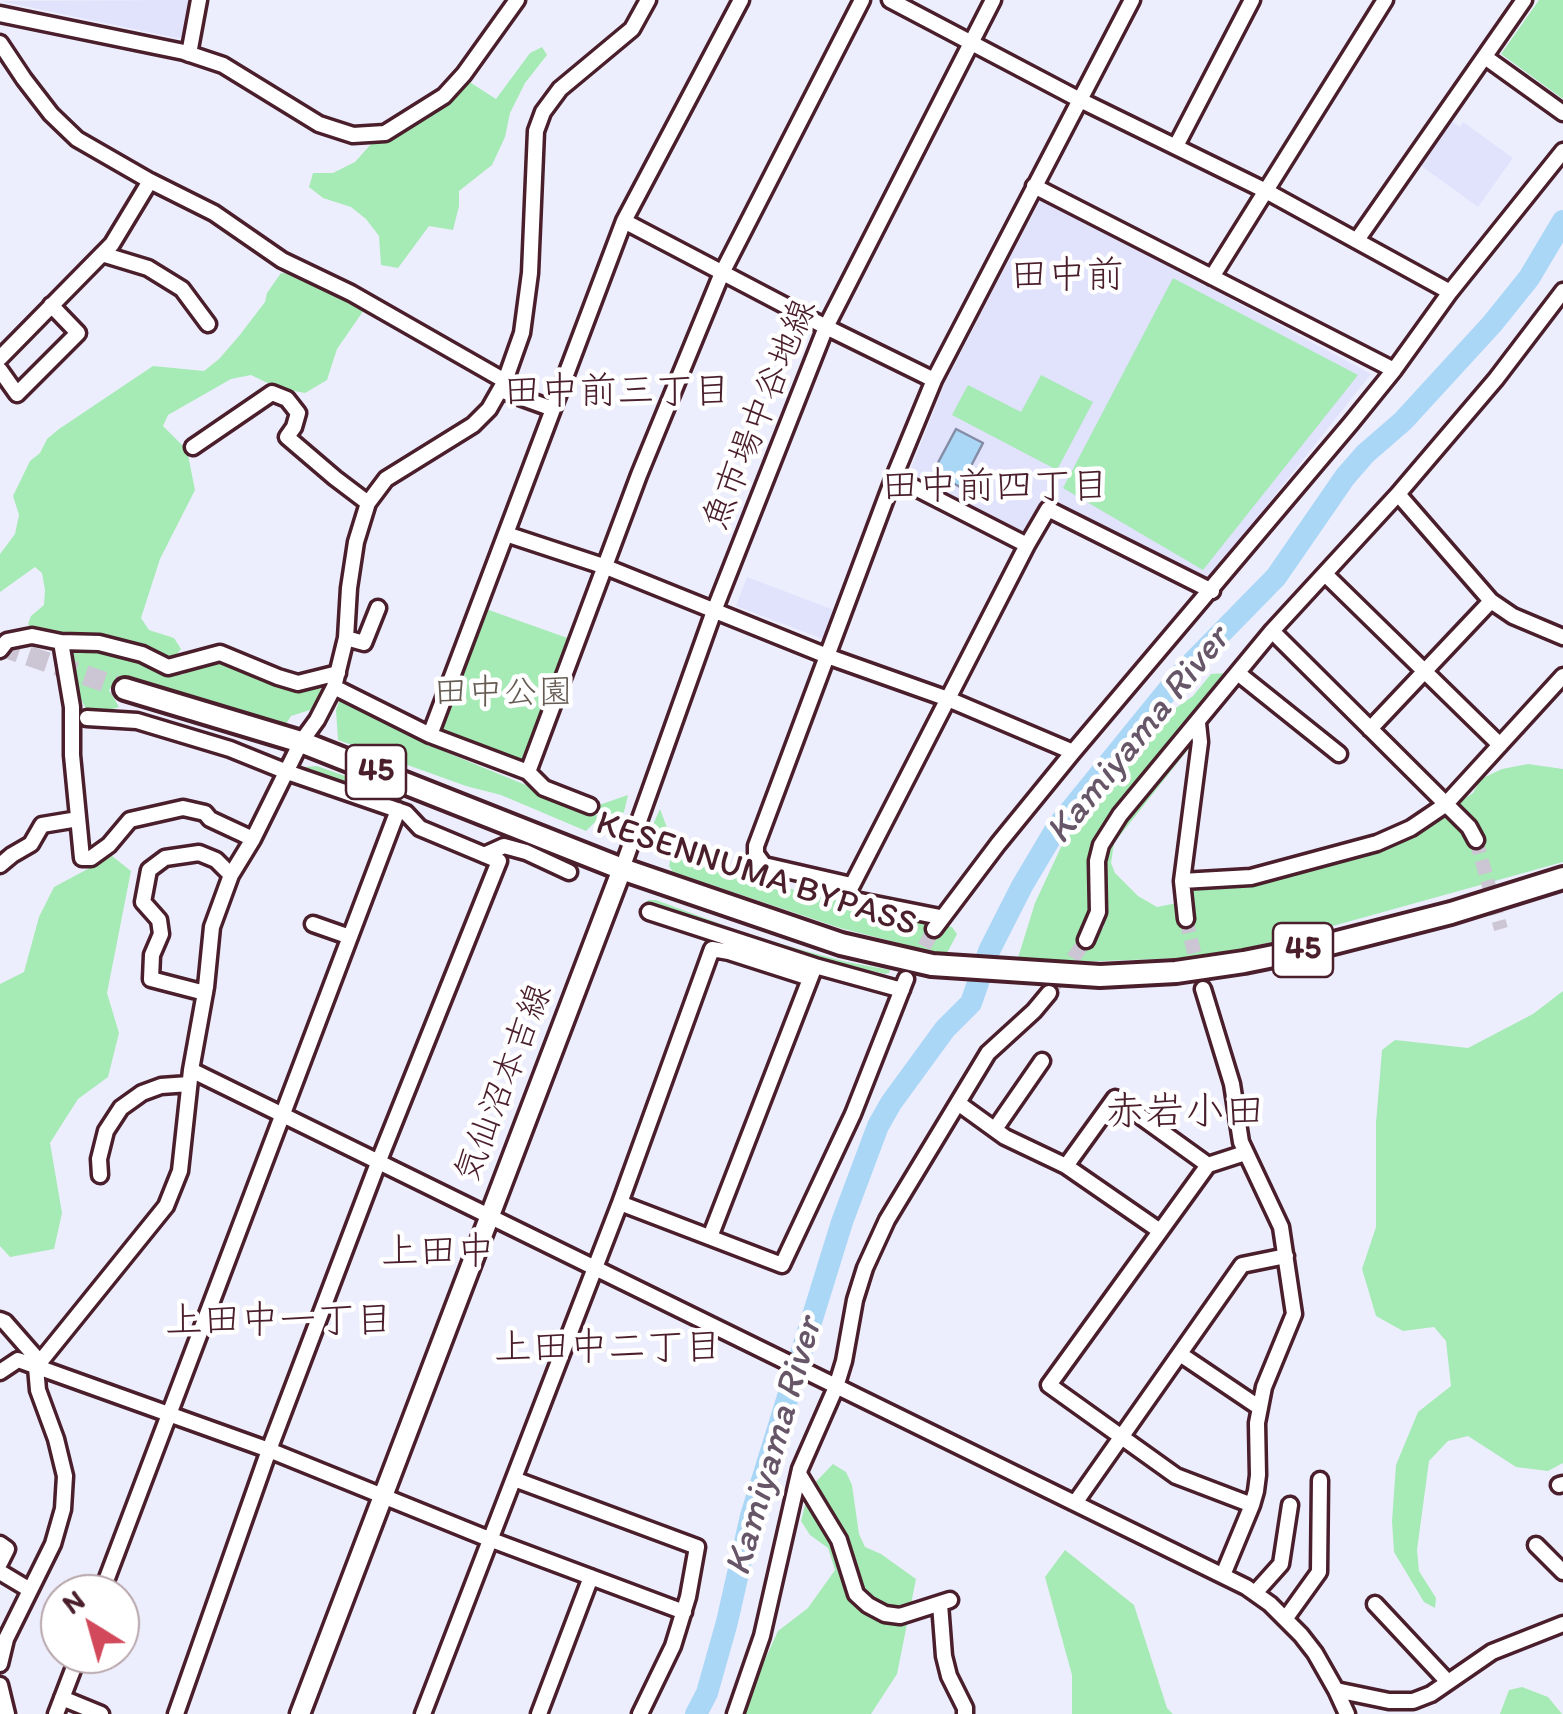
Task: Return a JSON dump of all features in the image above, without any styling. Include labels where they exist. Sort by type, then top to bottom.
[{"type":"highway","name":"KESENNUMA BYPASS","points":[[125,689],[301,742],[622,869],[840,944],[932,965],[1100,976],[1176,972],[1244,962],[1451,914],[1563,878]]},
{"type":"main road","name":"気仙沼本吉線","points":[[300,1714],[622,869]]},
{"type":"street","points":[[189,54],[199,0]]},
{"type":"street","points":[[0,14],[224,65],[320,124],[353,135],[385,133],[444,96],[517,0]]},
{"type":"street","points":[[38,1364],[166,1206],[180,1171],[212,927],[231,875],[336,680],[346,638],[356,542],[368,502],[386,479],[473,425],[489,409],[503,385],[522,333],[530,274],[536,131],[543,112],[560,89],[632,29],[648,0]]},
{"type":"street","points":[[430,735],[624,221],[741,0]]},
{"type":"street","points":[[528,772],[639,474],[722,273],[862,0]]},
{"type":"street","points":[[890,0],[1080,100],[1266,191],[1450,292]]},
{"type":"street","name":"魚市場中谷地線","points":[[622,869],[714,611],[826,327],[993,0]]},
{"type":"street","points":[[851,885],[764,864],[756,854],[756,846],[934,380],[1132,0]]},
{"type":"street","points":[[1176,146],[1252,0]]},
{"type":"street","points":[[1212,277],[1384,0]]},
{"type":"street","points":[[1357,240],[1524,0]]},
{"type":"street","points":[[0,43],[51,114],[77,139],[214,213],[282,260],[351,293],[503,385],[552,409]]},
{"type":"street","points":[[1485,56],[1563,113]]},
{"type":"street","points":[[1212,591],[1048,509],[851,885],[850,899],[937,923],[1073,752],[1212,591],[1394,370],[1450,292],[1563,151]]},
{"type":"street","points":[[0,358],[112,244],[150,181]]},
{"type":"street","points":[[1034,186],[1394,370]]},
{"type":"street","points":[[624,221],[934,380]]},
{"type":"street","points":[[102,254],[148,268],[182,290],[208,324]]},
{"type":"street","points":[[1086,940],[1098,912],[1097,861],[1101,846],[1120,815],[1272,631],[1398,494],[1496,379],[1563,291]]},
{"type":"street","points":[[0,370],[17,394],[78,333],[51,305]]},
{"type":"street","points":[[193,447],[272,394],[287,399],[298,413],[287,436],[368,502]]},
{"type":"street","points":[[894,477],[1028,544]]},
{"type":"street","points":[[1398,494],[1492,601],[1513,616],[1563,637]]},
{"type":"street","points":[[506,534],[606,568],[1073,752]]},
{"type":"street","points":[[1325,574],[1500,744]]},
{"type":"street","points":[[1370,729],[1492,601]]},
{"type":"street","points":[[346,638],[364,643],[378,608]]},
{"type":"street","points":[[1272,631],[1468,827],[1476,840]]},
{"type":"street","points":[[0,650],[7,641],[32,636],[99,643],[142,654],[168,667],[220,654],[278,678],[298,682],[336,680],[430,735],[528,772],[544,788],[590,806]]},
{"type":"street","points":[[61,642],[72,707],[72,754],[82,858],[91,858],[109,845],[130,820],[183,808],[205,813],[252,840]]},
{"type":"street","points":[[1239,674],[1340,754]]},
{"type":"street","points":[[1182,881],[1251,878],[1377,843],[1411,828],[1445,806],[1563,676]]},
{"type":"street","points":[[87,718],[154,726],[230,749],[406,813],[420,828],[500,862],[378,1163],[269,1450],[176,1714]]},
{"type":"street","points":[[1186,919],[1182,881],[1200,742],[1198,723]]},
{"type":"street","points":[[108,1574],[398,810]]},
{"type":"street","points":[[0,865],[32,844],[42,825],[78,819]]},
{"type":"street","points":[[484,855],[504,846],[568,872]]},
{"type":"street","points":[[205,993],[151,980],[152,955],[161,934],[159,920],[143,902],[149,870],[165,858],[199,853],[216,860],[231,875]]},
{"type":"street","points":[[649,912],[813,972]]},
{"type":"street","points":[[313,924],[350,937]]},
{"type":"street","points":[[423,1714],[620,1203],[712,950],[813,972],[904,984],[854,1114],[782,1265],[620,1203]]},
{"type":"street","points":[[710,1238],[813,972]]},
{"type":"street","points":[[1202,990],[1232,1084],[1241,1142],[1276,1214],[1294,1314],[1264,1387],[1257,1423],[1258,1474],[1252,1506],[1224,1575]]},
{"type":"street","points":[[736,1714],[762,1636],[799,1474],[844,1361],[865,1268],[887,1220],[988,1053],[1050,993]]},
{"type":"street","points":[[995,1129],[1042,1062]]},
{"type":"street","points":[[100,1175],[99,1159],[106,1131],[121,1108],[161,1086],[190,1077],[282,1115],[1224,1575],[1286,1618],[1315,1653],[1347,1714]]},
{"type":"street","points":[[1066,1166],[1116,1098],[1208,1164]]},
{"type":"street","points":[[958,1103],[1005,1137],[1066,1166],[1160,1230]]},
{"type":"street","points":[[1245,1152],[1208,1164],[1050,1385],[1176,1476],[1252,1506]]},
{"type":"street","points":[[1075,1503],[1242,1265],[1286,1256]]},
{"type":"street","points":[[0,1320],[38,1364],[38,1390],[65,1476],[63,1509],[53,1544],[6,1639],[0,1664]]},
{"type":"street","points":[[1180,1354],[1260,1408]]},
{"type":"street","points":[[0,1372],[18,1360],[38,1364],[684,1612]]},
{"type":"street","points":[[799,1474],[839,1540],[856,1594],[868,1605],[900,1616],[945,1602],[944,1656],[966,1714]]},
{"type":"street","points":[[514,1479],[697,1548],[673,1646],[640,1714]]},
{"type":"street","points":[[1286,1618],[1320,1572],[1320,1480]]},
{"type":"street","points":[[1255,1593],[1281,1564],[1290,1505]]},
{"type":"street","points":[[0,1544],[7,1549],[0,1563]]},
{"type":"street","points":[[1536,1545],[1563,1572]]},
{"type":"street","points":[[0,1572],[30,1590]]},
{"type":"street","points":[[539,1714],[591,1578]]},
{"type":"street","points":[[1375,1604],[1448,1682]]},
{"type":"street","points":[[1336,1690],[1418,1707],[1492,1652],[1563,1624]]},
{"type":"street","points":[[56,1714],[71,1674]]},
{"type":"street","points":[[0,1693],[7,1714]]},
{"type":"street","points":[[62,1698],[101,1714]]},
{"type":"shaded area","points":[[193,0],[186,37],[177,38],[0,1]]},
{"type":"shaded area","points":[[1451,121],[1460,127],[1463,122],[1513,158],[1478,207],[1420,165]]},
{"type":"shaded area","points":[[1041,198],[1371,374],[1207,581],[1053,500],[1043,498],[1026,532],[1018,534],[914,475],[911,468],[945,383]]},
{"type":"shaded area","points":[[956,429],[983,443],[960,487],[933,472]]},
{"type":"shaded area","points":[[747,577],[834,610],[823,639],[736,606]]},
{"type":"green space","points":[[1539,0],[1563,0],[1563,99],[1501,54]]},
{"type":"green space","points":[[542,47],[547,55],[525,83],[510,113],[505,137],[492,165],[459,191],[453,230],[429,226],[398,268],[381,265],[379,236],[366,219],[351,207],[323,198],[309,187],[313,173],[333,173],[355,162],[372,143],[404,131],[450,99],[468,81],[496,99],[530,53]]},
{"type":"green space","points":[[281,273],[293,274],[366,307],[337,349],[327,380],[305,393],[278,388],[251,375],[231,379],[168,415],[163,426],[187,450],[195,490],[160,559],[141,618],[149,630],[174,638],[181,649],[176,655],[165,657],[136,644],[95,634],[65,637],[33,631],[28,624],[31,616],[44,605],[42,573],[35,567],[0,592],[0,554],[15,534],[19,515],[13,496],[30,461],[59,429],[153,366],[204,371],[239,336]]},
{"type":"green space","points":[[1173,278],[1358,375],[1203,570],[1063,488]]},
{"type":"green space","points":[[1041,375],[1093,402],[1057,470],[952,415],[968,385],[1021,412]]},
{"type":"green space","name":"田中公園","points":[[486,609],[573,640],[527,765],[437,731]]},
{"type":"green space","points":[[87,643],[181,675],[216,661],[275,685],[321,689],[313,709],[291,716],[286,724],[134,681],[117,680],[109,690],[119,707],[90,716],[75,689],[71,653]]},
{"type":"green space","points":[[1226,673],[1231,678],[1103,835],[1100,869],[1106,844],[1193,734],[1194,742],[1114,843],[1111,863],[1115,873],[1138,896],[1157,907],[1177,903],[1182,922],[1194,919],[1189,895],[1192,889],[1237,886],[1356,856],[1398,842],[1438,817],[1460,825],[1474,847],[1481,844],[1452,807],[1473,793],[1481,779],[1502,769],[1528,764],[1563,769],[1563,862],[1229,952],[1154,959],[1017,961],[1035,903],[1061,847],[1112,778],[1211,674]],"holes":[[[1100,869],[1104,927],[1094,937]]]},
{"type":"green space","points":[[340,699],[448,753],[594,810],[596,821],[586,831],[501,795],[338,740],[336,710]]},
{"type":"green space","points":[[317,766],[396,794],[413,810],[303,771],[305,767]]},
{"type":"green space","points":[[628,795],[624,812],[602,822],[596,806]]},
{"type":"green space","points":[[660,809],[673,844],[660,850],[651,829]]},
{"type":"green space","points":[[672,851],[778,886],[952,927],[957,934],[946,955],[840,928],[673,872],[669,866]]},
{"type":"green space","points":[[112,856],[131,871],[107,993],[119,1033],[108,1077],[78,1099],[50,1143],[62,1213],[54,1249],[10,1257],[0,1246],[0,984],[24,972],[39,917],[54,887]]},
{"type":"green space","points":[[648,900],[802,950],[890,970],[885,974],[814,957],[685,919],[662,907],[648,907]]},
{"type":"green space","points":[[1563,991],[1563,1463],[1548,1471],[1516,1467],[1468,1436],[1448,1441],[1429,1461],[1417,1550],[1419,1571],[1436,1598],[1435,1608],[1424,1602],[1394,1552],[1392,1521],[1396,1465],[1418,1412],[1451,1386],[1446,1341],[1434,1327],[1403,1331],[1376,1316],[1362,1269],[1376,1227],[1376,1123],[1382,1050],[1395,1040],[1468,1048],[1533,1014]]},
{"type":"green space","points":[[833,1464],[846,1472],[852,1485],[859,1534],[865,1547],[916,1579],[897,1674],[871,1714],[732,1714],[778,1631],[808,1608],[835,1570],[828,1548],[810,1535],[801,1521],[809,1489]]},
{"type":"green space","points":[[1065,1550],[1134,1605],[1167,1708],[1173,1714],[1072,1714],[1072,1675],[1045,1577]]},
{"type":"green space","points":[[1522,1687],[1548,1697],[1562,1714],[1500,1714],[1509,1690]]},
{"type":"waterway","name":"Kamiyama River","points":[[696,1714],[707,1693],[751,1516],[842,1222],[878,1126],[891,1103],[945,1029],[971,1003],[989,951],[1057,827],[1182,673],[1276,577],[1345,477],[1403,421],[1492,324],[1529,278],[1563,221]]},
{"type":"tunnel","points":[[0,646],[125,689]]},
{"type":"tunnel","points":[[1476,840],[1501,929]]},
{"type":"tunnel","points":[[1186,919],[1203,989]]},
{"type":"tunnel","points":[[914,965],[934,929]]},
{"type":"tunnel","points":[[1049,993],[1086,940]]},
{"type":"district","name":"田中前","points":[[1067,277]]},
{"type":"district","name":"田中前三丁目","points":[[617,393]]},
{"type":"district","name":"田中前四丁目","points":[[995,488]]},
{"type":"district","name":"赤岩小田","points":[[1185,1114]]},
{"type":"district","name":"上田中","points":[[438,1253]]},
{"type":"district","name":"上田中一丁目","points":[[279,1322]]},
{"type":"district","name":"上田中二丁目","points":[[608,1349]]}]
